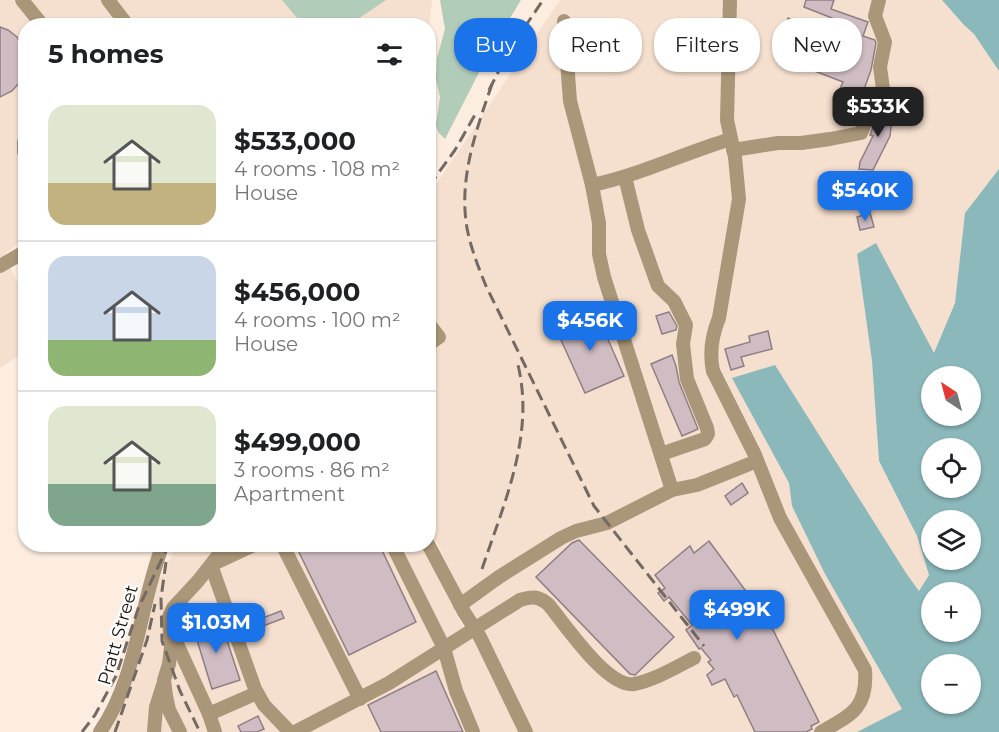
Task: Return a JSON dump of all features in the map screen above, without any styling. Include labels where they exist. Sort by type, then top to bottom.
[{"type":"street","points":[[22,0],[37,18]]},
{"type":"street","points":[[108,0],[122,18]]},
{"type":"street","points":[[730,0],[727,105],[738,182],[737,219],[719,318],[713,334],[711,360],[713,371],[757,460],[790,537],[865,670],[865,692],[858,708],[849,716],[821,732]]},
{"type":"street","points":[[592,185],[732,144],[801,143],[861,133],[869,112],[883,93],[880,66],[885,42],[875,16],[879,0]]},
{"type":"street","points":[[568,72],[570,101],[592,185],[599,223],[599,254],[604,277],[672,490]]},
{"type":"street","points":[[625,177],[638,230],[658,286],[674,301],[686,324],[683,344],[687,379],[708,428],[705,439],[661,454]]},
{"type":"street","points":[[4,265],[18,256]]},
{"type":"street","points":[[460,605],[561,538],[576,531],[607,523],[672,490],[697,485],[757,460]]},
{"type":"street","name":"Pratt Street","points":[[100,732],[108,721],[122,689],[161,552]]},
{"type":"street","points":[[154,732],[156,707],[169,664],[169,616],[173,608],[221,552]]},
{"type":"street","points":[[211,565],[239,552]]},
{"type":"street","points":[[286,552],[360,699]]},
{"type":"street","points":[[396,552],[444,648],[456,691],[473,732]]},
{"type":"street","points":[[432,552],[475,628],[526,732]]},
{"type":"street","points":[[211,565],[257,693],[273,716],[290,732]]},
{"type":"street","points":[[295,732],[389,683],[520,600],[533,596],[548,604],[602,670],[613,679],[625,684],[635,684],[694,658]]},
{"type":"street","points":[[170,627],[215,732]]},
{"type":"street","points":[[164,680],[169,710],[180,732]]},
{"type":"street","points":[[209,714],[257,693]]},
{"type":"shaded area","points":[[0,0],[13,0],[28,18],[18,18],[18,244],[4,254],[18,283],[18,356],[0,368]]},
{"type":"shaded area","points":[[31,0],[432,0],[430,18],[45,18]]},
{"type":"shaded area","points":[[560,0],[942,0],[974,34],[999,71],[999,169],[965,213],[955,303],[934,354],[876,244],[857,254],[872,361],[879,461],[917,537],[921,550],[921,570],[927,570],[929,575],[925,582],[921,582],[919,591],[906,573],[789,483],[792,506],[825,574],[903,710],[857,732],[108,732],[128,691],[159,580],[173,552],[425,552],[463,627],[471,622],[472,614],[436,541],[436,185],[512,72],[537,72],[537,34]]},
{"type":"green space","points":[[282,0],[386,0],[359,18],[297,18]]},
{"type":"green space","points":[[440,0],[521,0],[510,18],[454,18],[454,72],[479,72],[445,139],[438,132],[436,125],[440,97],[436,80],[437,58],[445,29]]},
{"type":"water","points":[[942,0],[999,0],[999,71],[974,34]]},
{"type":"water","points":[[999,169],[999,732],[857,732],[902,709],[825,574],[792,506],[789,483],[732,378],[775,365],[906,573],[919,591],[921,588],[921,642],[981,642],[981,582],[925,582],[929,575],[927,570],[981,570],[981,510],[921,510],[921,549],[917,536],[879,461],[872,361],[857,254],[876,243],[934,353],[955,303],[965,213]]},
{"type":"building","points":[[806,0],[834,0],[831,9],[857,18],[832,18],[804,7]]},
{"type":"building","points":[[862,20],[868,22],[863,36],[875,40],[876,43],[871,70],[858,106],[836,97],[843,82],[817,72],[862,72]]},
{"type":"building","points":[[0,27],[8,30],[18,39],[18,84],[12,91],[0,97]]},
{"type":"building","points":[[889,101],[894,101],[890,136],[873,170],[859,169],[860,162],[873,136],[870,135],[877,116]]},
{"type":"building","points":[[870,213],[874,227],[860,230],[857,217]]},
{"type":"building","points":[[596,312],[624,376],[585,393],[556,329]]},
{"type":"building","points":[[669,312],[677,326],[676,330],[662,334],[656,316]]},
{"type":"building","points":[[768,331],[772,349],[741,357],[744,366],[731,370],[725,349],[750,342],[749,336]]},
{"type":"building","points":[[672,355],[679,382],[698,429],[682,436],[651,364]]},
{"type":"building","points":[[742,483],[748,493],[731,505],[725,496]]},
{"type":"building","points":[[579,540],[674,637],[635,675],[630,674],[536,577],[572,543]]},
{"type":"building","points":[[709,541],[770,624],[819,722],[811,726],[812,729],[806,732],[755,732],[737,695],[734,697],[725,679],[712,685],[707,675],[714,669],[708,662],[711,660],[701,648],[699,649],[686,630],[692,625],[669,597],[664,601],[658,593],[665,588],[655,575],[690,546],[694,553]]},
{"type":"building","points":[[299,552],[383,552],[416,622],[349,655]]},
{"type":"building","points":[[281,611],[284,618],[255,629],[252,622]]},
{"type":"building","points":[[220,619],[240,680],[212,689],[193,627]]},
{"type":"building","points":[[436,671],[463,732],[381,732],[368,705]]},
{"type":"building","points":[[258,716],[264,729],[257,732],[241,732],[238,726]]},
{"type":"railway","points":[[489,90],[510,49],[543,0]]},
{"type":"railway","points":[[492,84],[474,138],[465,195],[468,233],[478,267],[594,506],[704,646]]},
{"type":"railway","points":[[436,176],[455,150],[476,113]]},
{"type":"railway","points":[[482,569],[508,494],[520,443],[523,417],[518,365]]},
{"type":"railway","points":[[82,732],[95,715],[116,676],[138,609],[165,552]]},
{"type":"railway","points":[[166,562],[161,598],[162,641],[180,691],[200,732]]},
{"type":"railway","points":[[115,732],[147,640],[155,604]]}]
